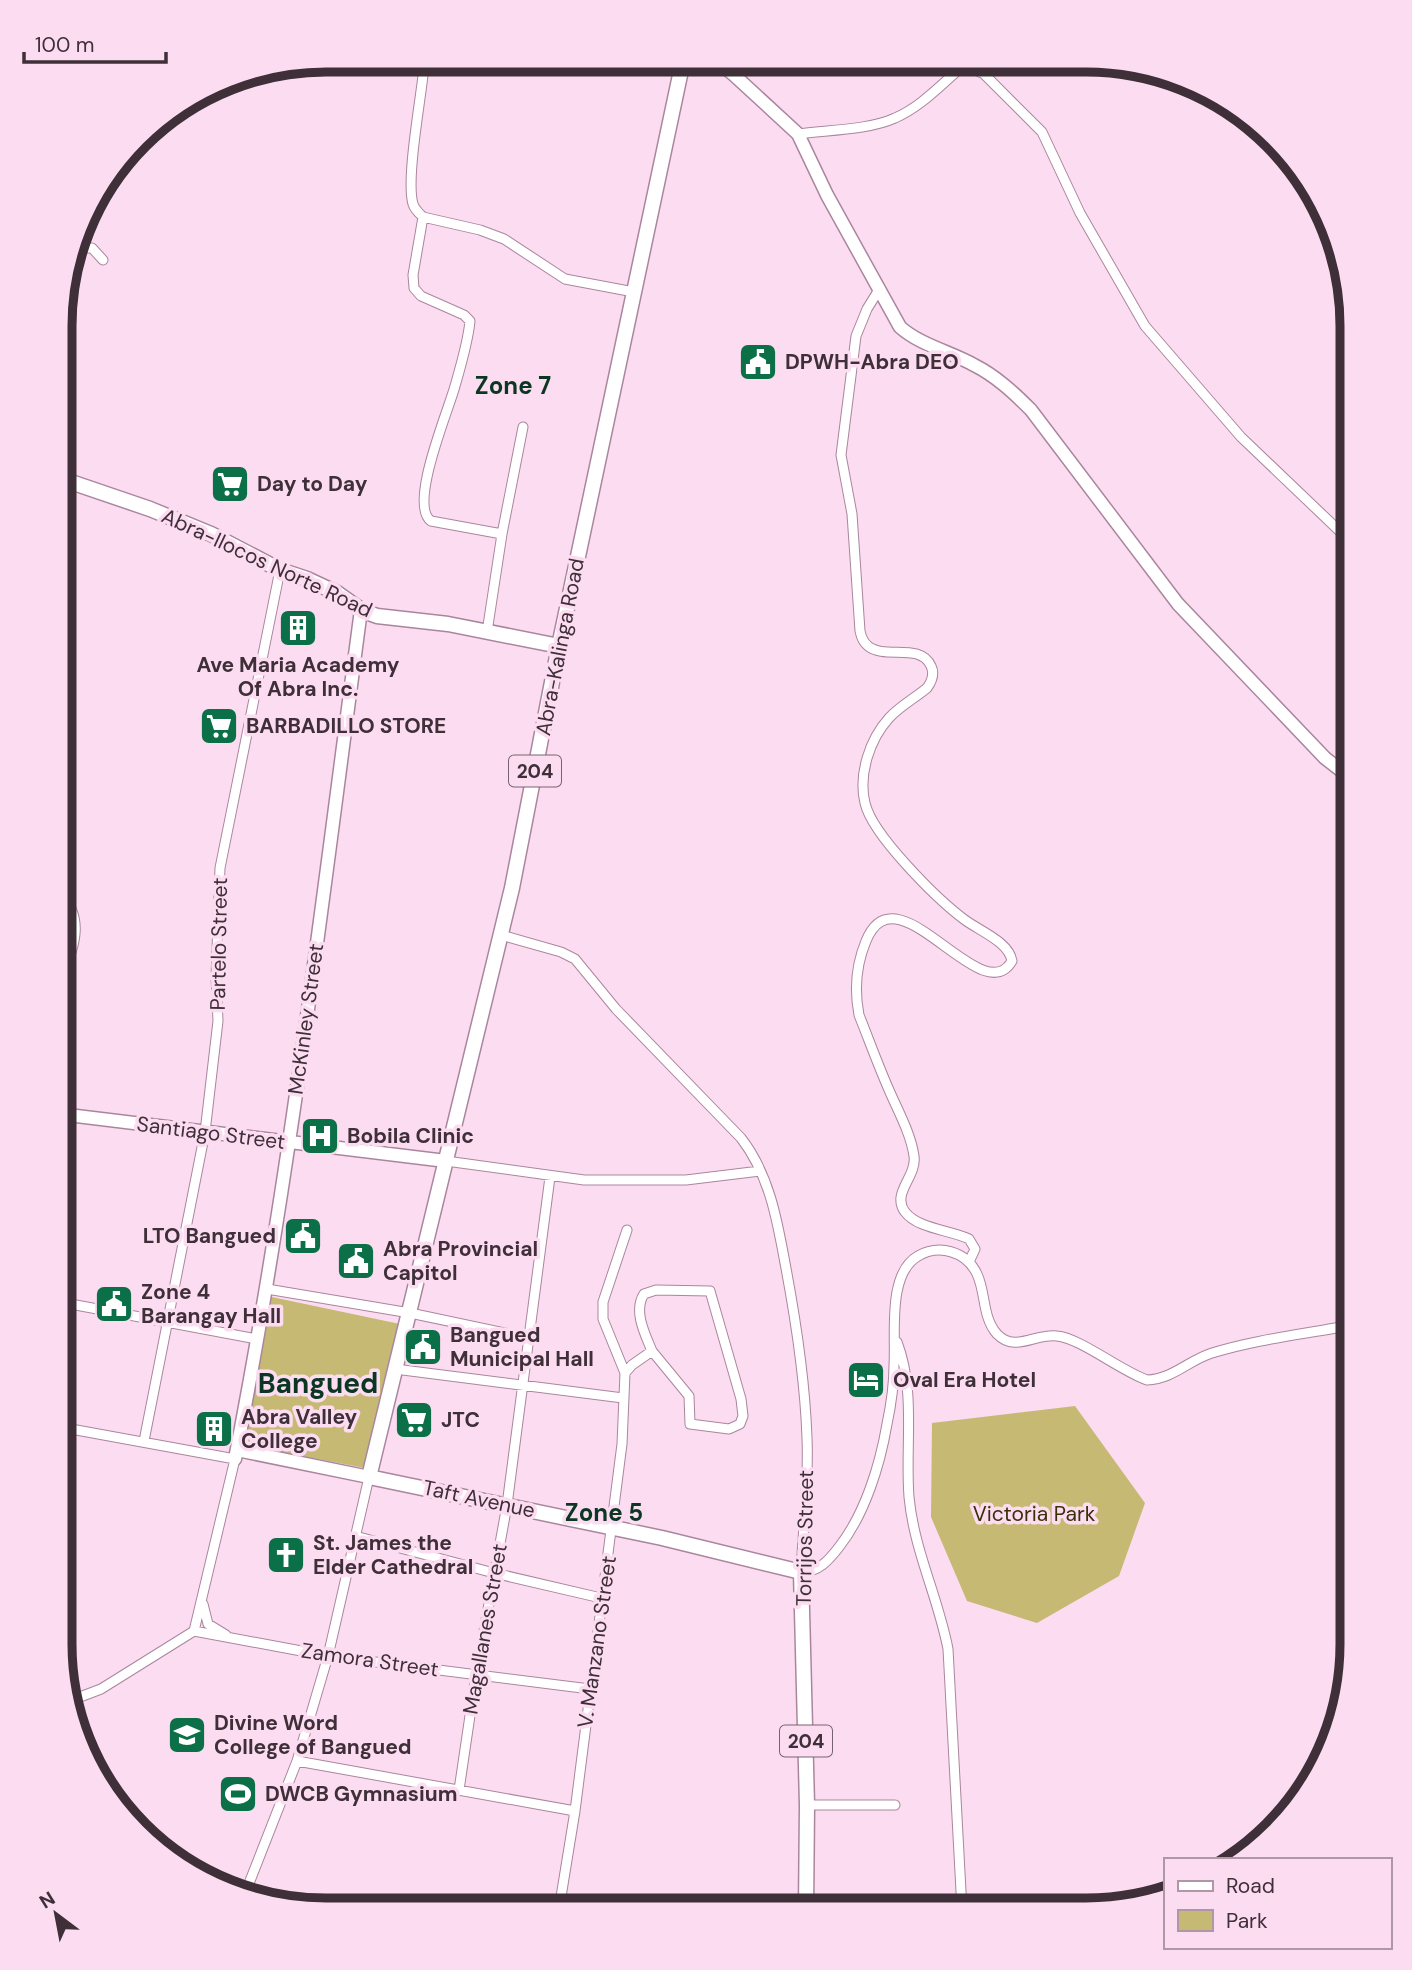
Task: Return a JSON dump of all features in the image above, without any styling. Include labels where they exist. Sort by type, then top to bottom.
[{"type":"main road","name":"Abra-Kalinga Road","points":[[369,1477],[501,935],[559,646],[681,72]]},
{"type":"main road","name":"Abra-Ilocos Norte Road","points":[[72,483],[150,509],[211,534],[280,570],[337,593],[361,610],[377,616],[448,624],[559,646]]},
{"type":"main road","name":"Taft Avenue","points":[[369,1477],[613,1528],[801,1572]]},
{"type":"main road","name":"Torrijos Street","points":[[801,1572],[807,1805],[806,1898]]},
{"type":"street","points":[[422,72],[412,173],[414,207],[423,216],[480,230],[504,239],[565,279],[634,292]]},
{"type":"street","points":[[730,72],[798,134],[827,195],[905,331],[976,366],[1014,393],[1031,410],[1178,604],[1325,758],[1340,770]]},
{"type":"street","points":[[798,134],[894,119],[920,103],[956,72]]},
{"type":"street","points":[[981,72],[1042,132],[1080,213],[1144,326],[1241,437],[1340,531]]},
{"type":"street","points":[[423,216],[413,275],[414,289],[421,296],[464,315],[470,321],[455,386],[433,452],[424,513],[431,521],[502,534]]},
{"type":"street","points":[[84,248],[92,248],[103,260]]},
{"type":"street","points":[[880,288],[867,309],[856,336],[841,455],[852,514],[860,631],[867,645],[874,649],[924,657],[933,674],[932,682],[927,688],[890,717],[878,733],[863,772],[865,804],[873,821],[895,851],[929,890],[962,918],[1002,945],[1011,955],[1012,961],[1004,970],[997,972],[979,970],[916,927],[894,918],[885,919],[874,927],[863,948],[855,982],[856,999],[859,1015],[901,1116],[914,1156],[914,1166],[900,1202],[904,1210],[919,1222],[969,1239],[975,1249],[969,1262]]},
{"type":"street","points":[[487,632],[502,534],[523,427]]},
{"type":"street","name":"Partelo Street","points":[[144,1441],[205,1132],[218,1021],[216,977],[220,868],[280,570]]},
{"type":"street","name":"McKinley Street","points":[[194,1631],[236,1455],[267,1289],[361,610]]},
{"type":"street","points":[[72,911],[76,937],[72,953]]},
{"type":"street","name":"Torrijos Street","points":[[501,935],[561,952],[575,959],[616,1009],[741,1138],[760,1171],[776,1212],[800,1353],[807,1440],[801,1572]]},
{"type":"street","name":"Santiago Street","points":[[72,1115],[446,1161]]},
{"type":"street","points":[[446,1161],[584,1180],[686,1180],[760,1171]]},
{"type":"street","name":"Magallanes Street","points":[[459,1790],[476,1675],[507,1505],[550,1177]]},
{"type":"street","points":[[627,1230],[608,1284],[603,1309],[606,1326],[625,1373],[652,1350]]},
{"type":"street","points":[[801,1572],[812,1572],[829,1560],[849,1534],[865,1499],[880,1457],[887,1424],[894,1370],[896,1292],[901,1277],[915,1257],[937,1249],[948,1250],[969,1262],[977,1274],[991,1325],[1006,1342],[1013,1344],[1042,1336],[1060,1336],[1147,1380],[1160,1379],[1193,1360],[1222,1350],[1340,1327]]},
{"type":"street","points":[[267,1289],[410,1313],[529,1338]]},
{"type":"street","points":[[656,1290],[710,1291],[741,1399],[743,1416],[740,1424],[729,1429],[690,1424],[689,1397],[652,1350],[643,1331],[639,1309],[644,1294],[656,1290]]},
{"type":"street","points":[[72,1304],[257,1339]]},
{"type":"street","points":[[895,1336],[905,1362],[909,1400],[909,1497],[923,1566],[948,1649],[961,1898]]},
{"type":"street","points":[[395,1369],[623,1398]]},
{"type":"street","name":"V. Manzano Street","points":[[561,1898],[575,1811],[601,1598],[613,1528],[622,1444],[625,1373]]},
{"type":"street","name":"Taft Avenue","points":[[72,1429],[369,1477]]},
{"type":"street","points":[[248,1886],[297,1761],[328,1656],[369,1477]]},
{"type":"street","points":[[355,1536],[601,1598]]},
{"type":"street","points":[[202,1599],[208,1624],[232,1637]]},
{"type":"street","points":[[78,1698],[101,1689],[194,1631]]},
{"type":"street","name":"Zamora Street","points":[[194,1631],[328,1656],[590,1689]]},
{"type":"street","points":[[297,1761],[575,1811]]},
{"type":"street","points":[[807,1805],[895,1805]]},
{"type":"green space","points":[[267,1296],[400,1324],[365,1468],[243,1445]]},
{"type":"green space","name":"Victoria Park","points":[[1075,1406],[1145,1503],[1119,1576],[1037,1623],[967,1601],[931,1517],[932,1423]]},
{"type":"place","name":"DPWH-Abra DEO","points":[[758,362]]},
{"type":"place","name":"Day to Day","points":[[230,484]]},
{"type":"place","name":"Ave Maria Academy Of Abra Inc.","points":[[298,628]]},
{"type":"place","name":"BARBADILLO STORE","points":[[219,726]]},
{"type":"place","name":"Bobila Clinic","points":[[320,1136]]},
{"type":"place","name":"LTO Bangued","points":[[303,1236]]},
{"type":"place","name":"Abra Provincial Capitol","points":[[356,1261]]},
{"type":"place","name":"Zone 4 Barangay Hall","points":[[114,1304]]},
{"type":"place","name":"Bangued Municipal Hall","points":[[423,1347]]},
{"type":"place","name":"Oval Era Hotel","points":[[866,1380]]},
{"type":"place","name":"JTC","points":[[414,1420]]},
{"type":"place","name":"Abra Valley College","points":[[214,1429]]},
{"type":"place","name":"St. James the Elder Cathedral","points":[[286,1555]]},
{"type":"place","name":"Divine Word College of Bangued","points":[[187,1735]]},
{"type":"place","name":"DWCB Gymnasium","points":[[238,1794]]},
{"type":"district","name":"Zone 7","points":[[513,386]]},
{"type":"district","name":"Bangued","points":[[318,1383]]},
{"type":"district","name":"Zone 5","points":[[604,1513]]}]
